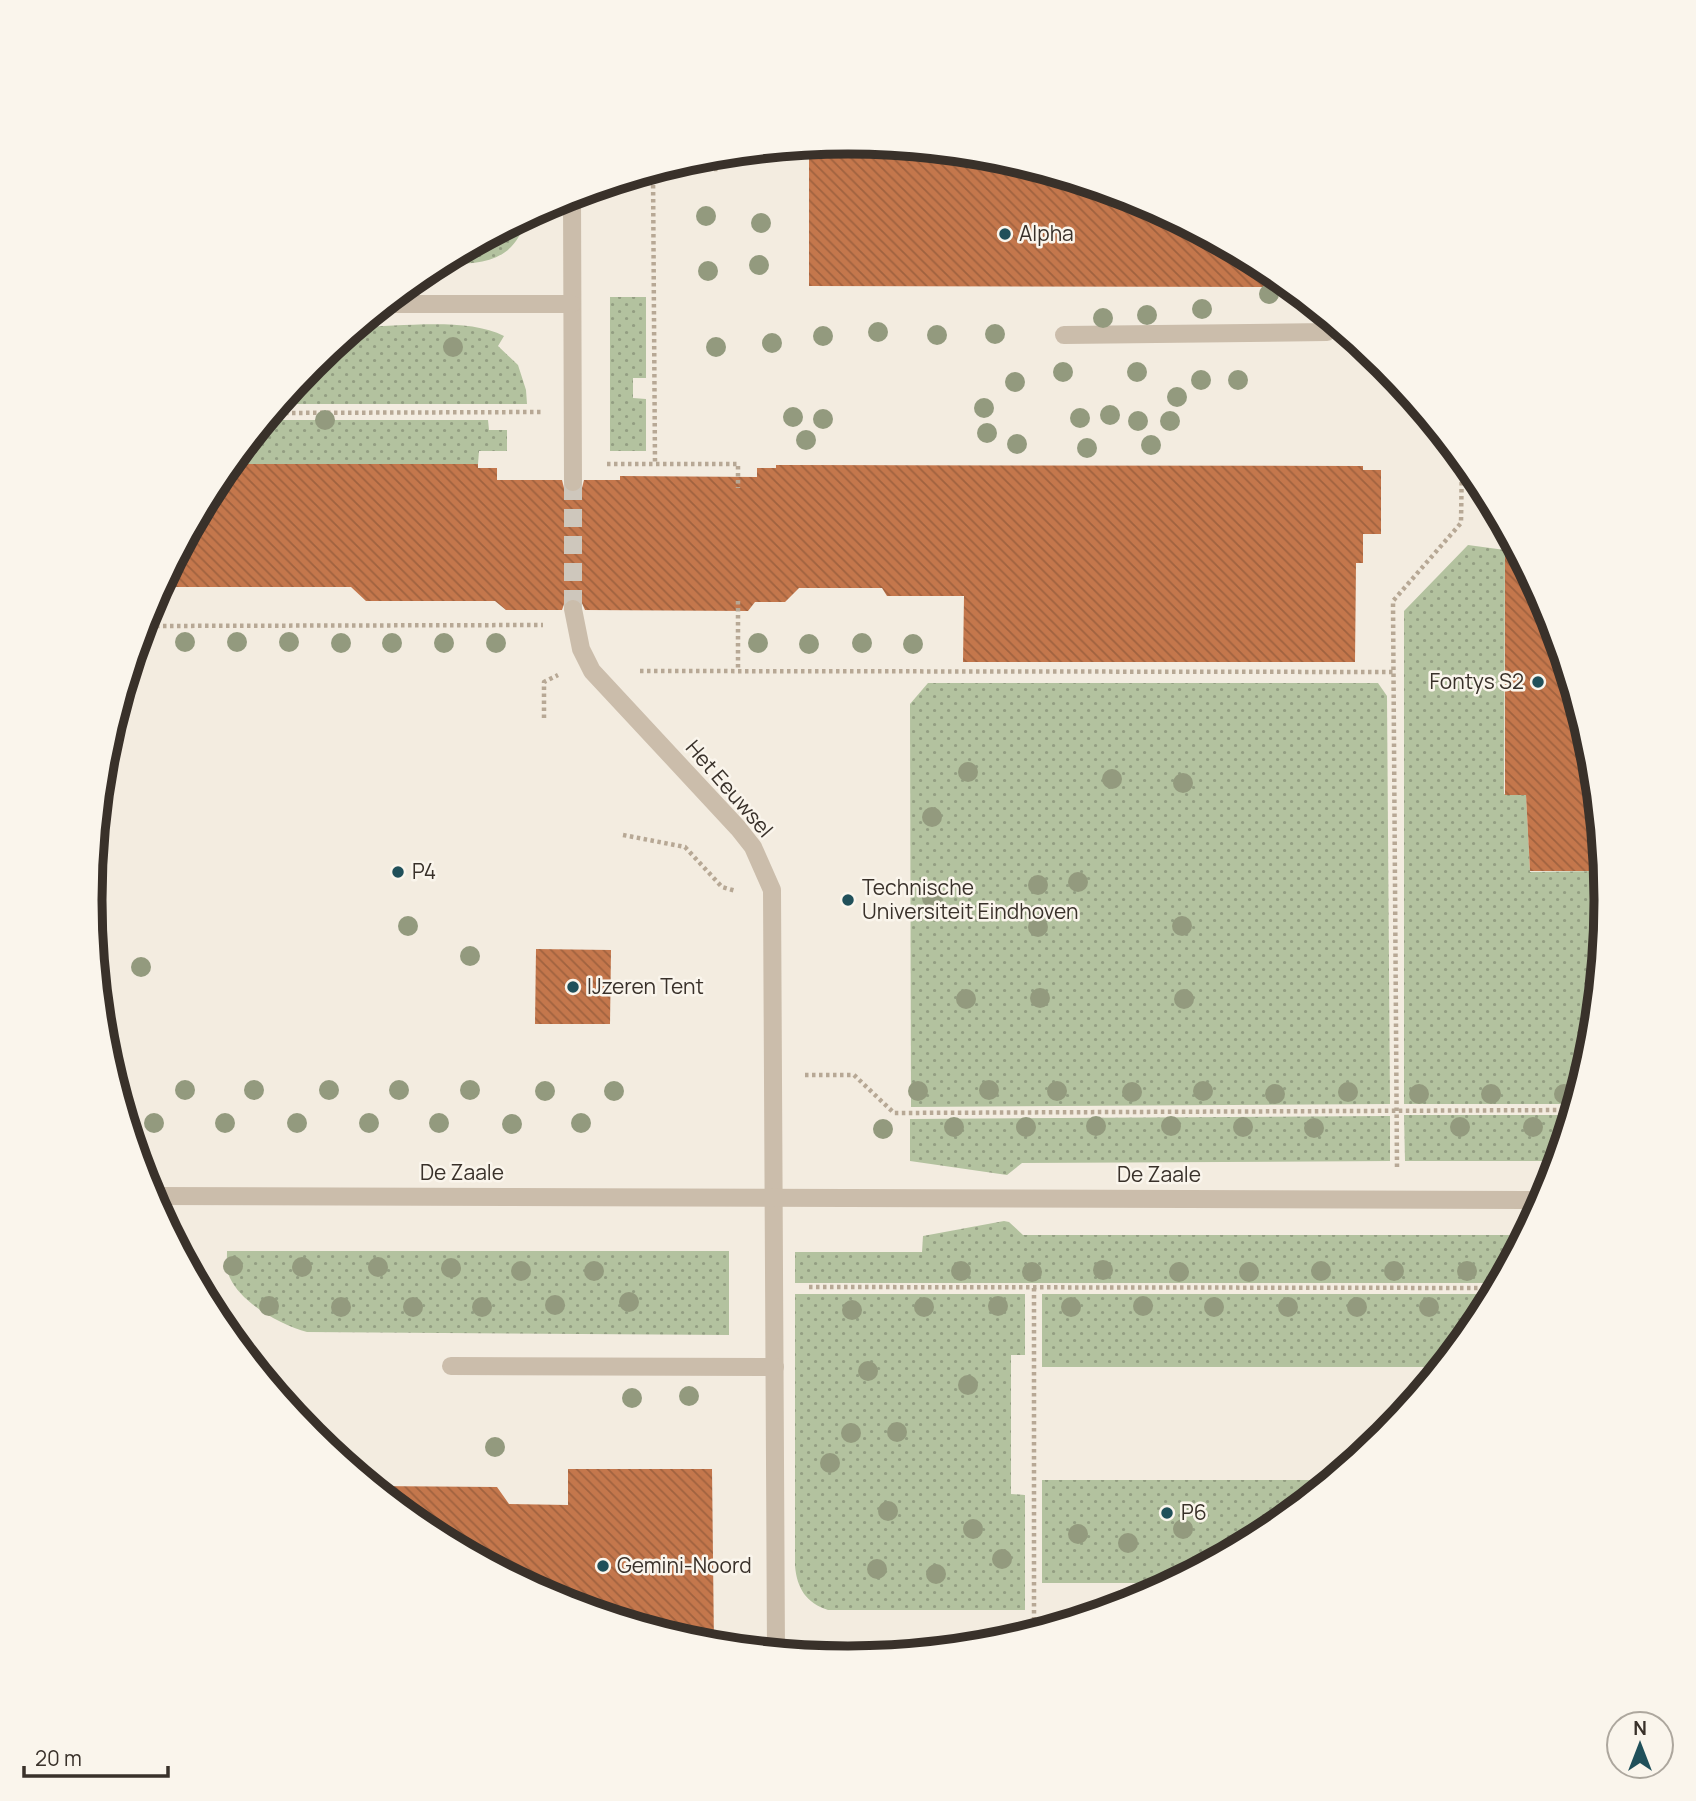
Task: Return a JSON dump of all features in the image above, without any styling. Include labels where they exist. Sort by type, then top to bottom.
[{"type":"street","points":[[572,207],[573,473]]},
{"type":"street","points":[[401,303],[572,303]]},
{"type":"street","points":[[1064,335],[1322,324]]},
{"type":"street","name":"Het Eeuwsel","points":[[574,617],[592,671],[738,828],[759,858],[772,890],[774,1196]]},
{"type":"street","name":"De Zaale","points":[[162,1196],[1532,1200]]},
{"type":"street","points":[[774,1196],[776,1643]]},
{"type":"street","points":[[450,1366],[775,1367]]},
{"type":"path","points":[[696,169],[719,169],[719,165]]},
{"type":"path","points":[[655,179],[655,464]]},
{"type":"path","points":[[283,413],[573,412]]},
{"type":"path","points":[[573,473],[655,464],[738,464],[738,488]]},
{"type":"path","points":[[1398,1199],[1393,601],[1461,523],[1462,476]]},
{"type":"path","points":[[738,601],[738,671]]},
{"type":"path","points":[[154,626],[574,617]]},
{"type":"path","points":[[592,671],[1395,672]]},
{"type":"path","points":[[623,835],[685,847],[722,887],[732,891],[772,890]]},
{"type":"path","points":[[773,1075],[854,1075],[894,1113],[1564,1110]]},
{"type":"path","points":[[774,1287],[1485,1288]]},
{"type":"path","points":[[1034,1288],[1034,1624]]},
{"type":"green space","points":[[522,229],[504,253],[481,262],[460,263]]},
{"type":"green space","points":[[610,297],[646,297],[646,378],[633,378],[633,398],[646,399],[646,451],[610,451]]},
{"type":"green space","points":[[452,325],[489,330],[504,336],[498,346],[518,365],[526,390],[527,404],[291,404],[371,326]]},
{"type":"green space","points":[[277,420],[488,420],[489,430],[507,430],[507,451],[479,451],[478,464],[243,464]]},
{"type":"green space","points":[[1468,545],[1505,550],[1504,794],[1526,795],[1530,872],[1593,871],[1593,949],[1588,998],[1566,1104],[1404,1104],[1404,611]]},
{"type":"green space","points":[[928,683],[1378,683],[1387,696],[1390,1104],[911,1107],[910,704]]},
{"type":"green space","points":[[1404,1115],[1563,1115],[1547,1161],[1405,1161]]},
{"type":"green space","points":[[1390,1116],[1390,1161],[1022,1163],[1007,1175],[910,1161],[910,1119]]},
{"type":"green space","points":[[1004,1221],[1009,1222],[1023,1235],[1516,1235],[1489,1283],[795,1283],[795,1252],[922,1252],[923,1236]]},
{"type":"green space","points":[[227,1251],[729,1251],[729,1335],[307,1332],[275,1319],[244,1296],[229,1275]]},
{"type":"green space","points":[[795,1294],[1025,1294],[1025,1355],[1011,1355],[1011,1494],[1025,1495],[1025,1610],[828,1610],[804,1594],[795,1566]]},
{"type":"green space","points":[[1042,1294],[1482,1294],[1430,1367],[1042,1367]]},
{"type":"green space","points":[[1042,1480],[1318,1480],[1263,1521],[1221,1547],[1149,1583],[1042,1583]]},
{"type":"building","name":"Alpha","points":[[848,154],[945,160],[1041,179],[1134,211],[1178,231],[1273,287],[809,286],[809,156]]},
{"type":"building","points":[[243,464],[478,464],[478,468],[497,468],[497,480],[562,480],[564,488],[572,493],[582,488],[584,480],[620,480],[620,476],[757,477],[757,468],[776,468],[776,465],[1363,466],[1363,470],[1381,470],[1381,534],[1363,534],[1363,563],[1356,563],[1355,662],[963,662],[964,596],[887,596],[882,588],[799,588],[785,602],[755,602],[748,611],[585,610],[581,601],[571,598],[565,601],[562,610],[506,610],[495,601],[366,601],[351,587],[170,587],[202,527]]},
{"type":"building","name":"Fontys S2","points":[[1505,547],[1538,615],[1569,707],[1588,803],[1593,871],[1530,871],[1526,795],[1505,795]]},
{"type":"building","name":"IJzeren Tent","points":[[536,949],[611,950],[610,1024],[535,1024]]},
{"type":"building","name":"Gemini-Noord","points":[[568,1469],[712,1469],[714,1635],[655,1622],[562,1590],[475,1547],[433,1521],[386,1486],[497,1487],[509,1504],[568,1505]]},
{"type":"tunnel","points":[[573,482],[573,609]]},
{"type":"place","name":"Alpha","points":[[1005,234]]},
{"type":"place","name":"Fontys S2","points":[[1538,682]]},
{"type":"place","name":"P4","points":[[398,872]]},
{"type":"place","name":"Technische Universiteit Eindhoven","points":[[848,900]]},
{"type":"place","name":"IJzeren Tent","points":[[573,987]]},
{"type":"place","name":"P6","points":[[1167,1513]]},
{"type":"place","name":"Gemini-Noord","points":[[603,1566]]}]
